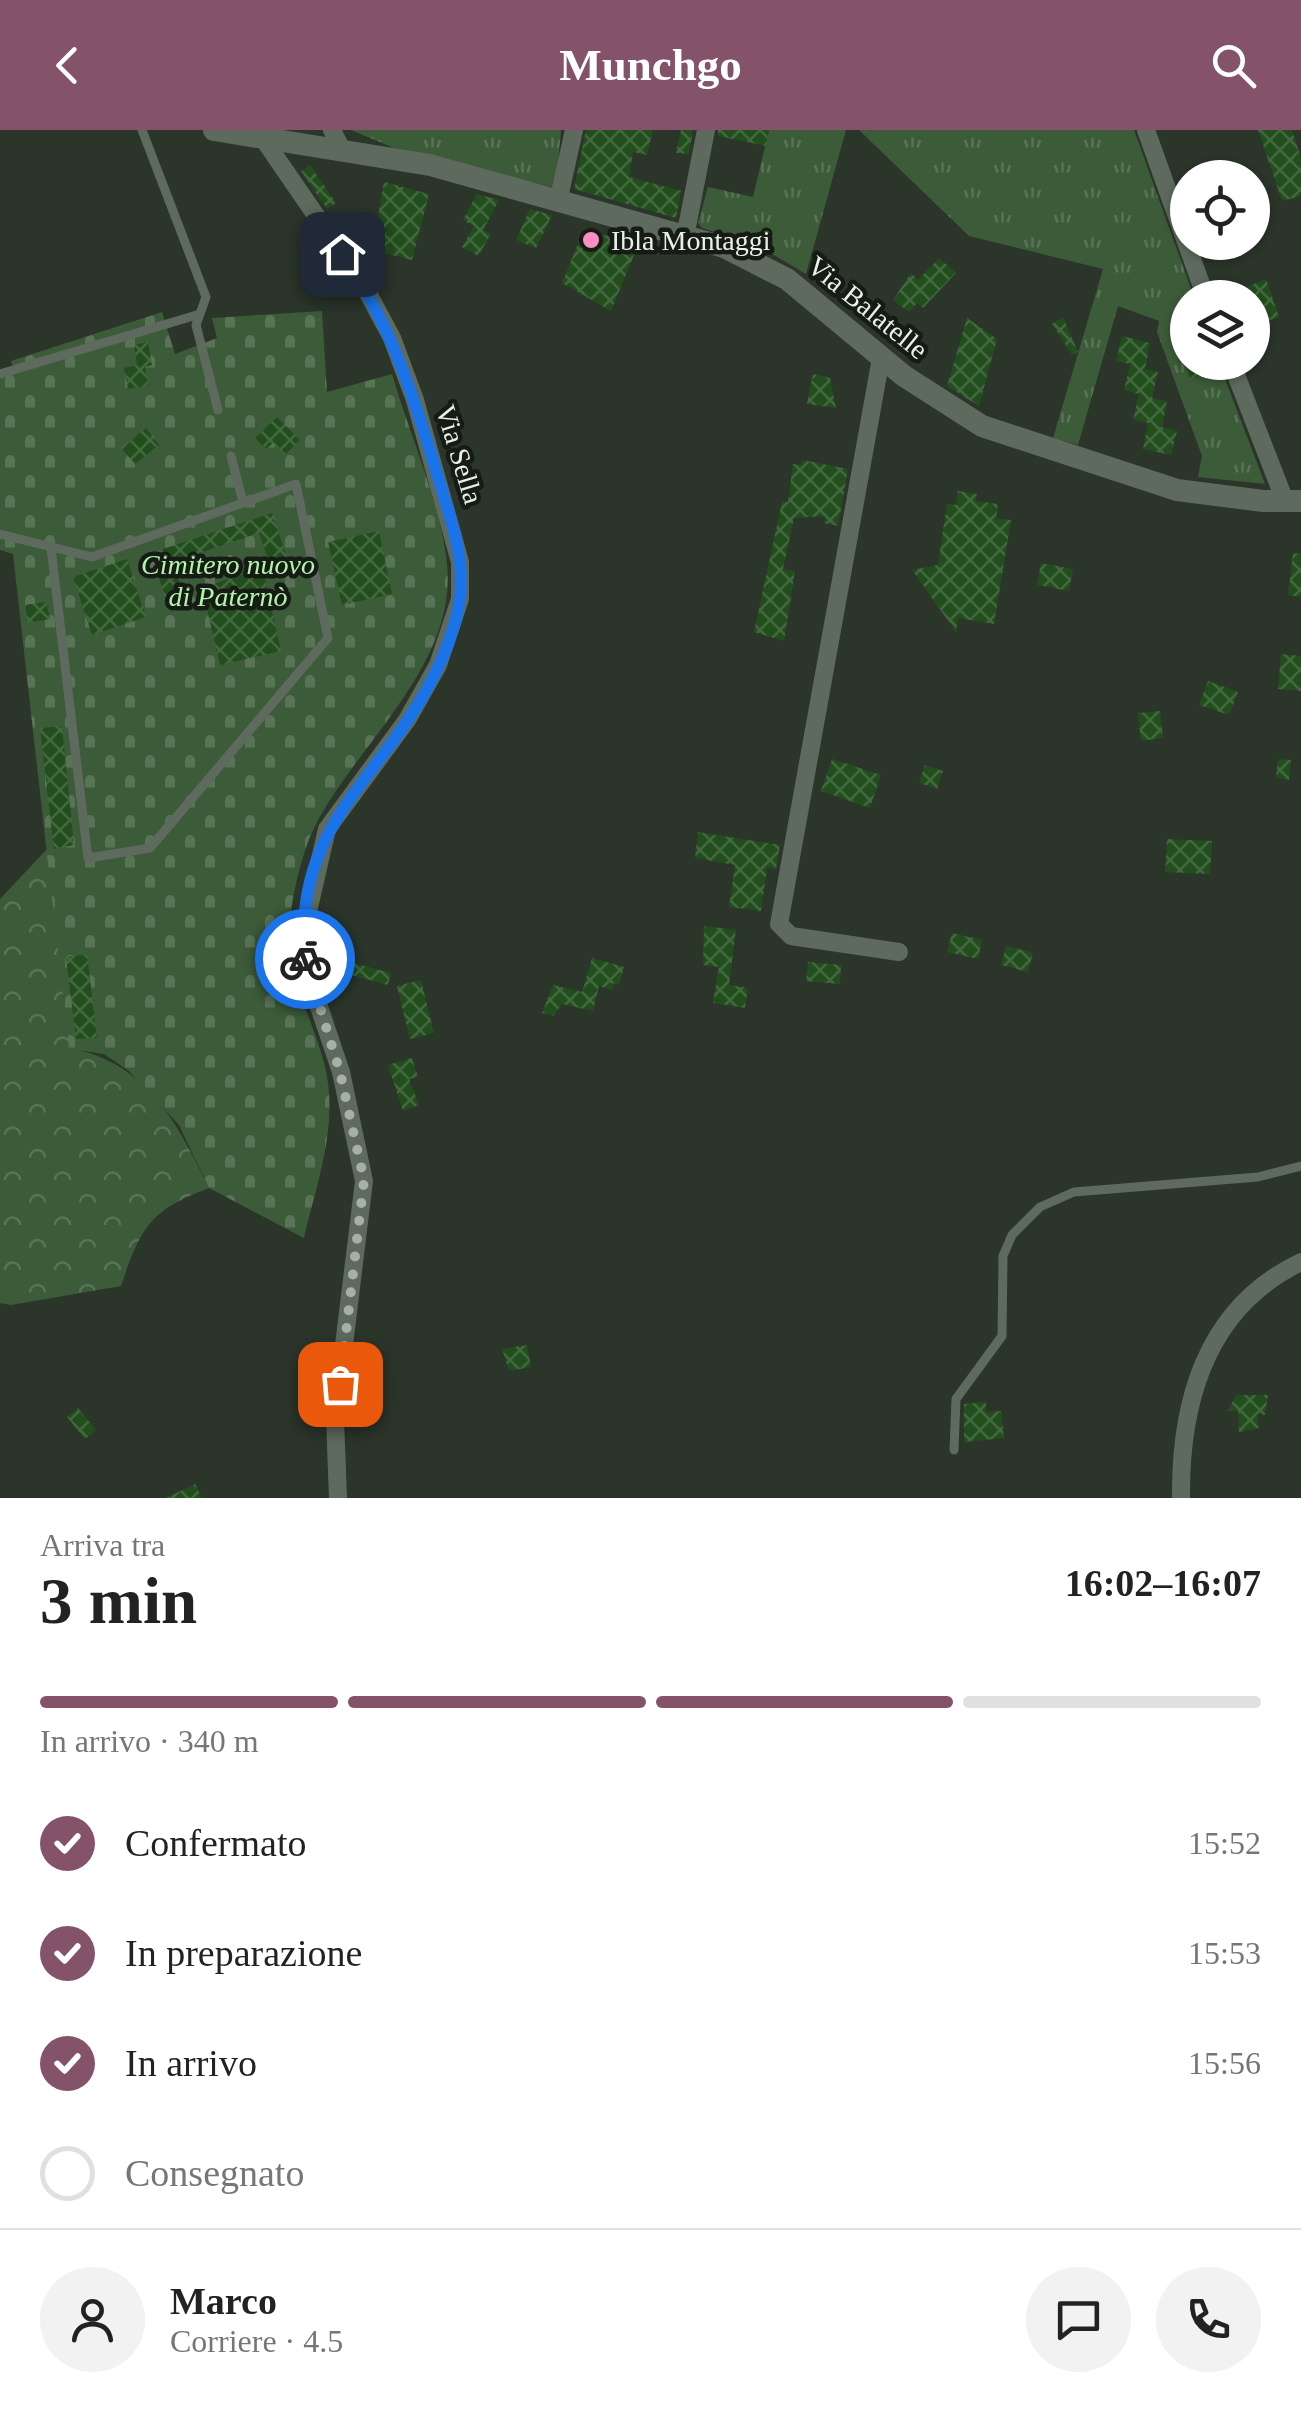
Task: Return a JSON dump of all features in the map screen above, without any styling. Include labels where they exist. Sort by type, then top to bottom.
[{"type":"street","name":"Via Balatelle","points":[[214,130],[262,137],[336,139],[724,248],[787,279],[881,358],[982,426],[1176,490],[1293,501]]},
{"type":"street","points":[[558,202],[574,130]]},
{"type":"street","points":[[685,237],[706,130]]},
{"type":"street","points":[[1146,130],[1200,280]]},
{"type":"street","name":"Via Sella","points":[[262,137],[363,284],[392,338],[415,400],[460,562],[460,599],[438,665],[407,720],[327,830],[306,916],[304,956],[340,1072],[364,1180],[335,1420],[338,1498]]},
{"type":"street","points":[[881,358],[779,924],[791,936],[899,952]]},
{"type":"street","points":[[1239,380],[1293,501]]},
{"type":"street","points":[[1181,1498],[1185,1426],[1208,1351],[1226,1319],[1253,1292],[1301,1262]]},
{"type":"lane","points":[[142,130],[203,284],[206,297],[196,325],[218,410]]},
{"type":"lane","points":[[0,374],[200,314]]},
{"type":"lane","points":[[231,456],[243,502]]},
{"type":"lane","points":[[0,534],[92,556],[296,484],[328,638],[150,848],[88,858],[51,548]]},
{"type":"lane","points":[[954,1450],[956,1399],[1002,1336],[1003,1256],[1012,1235],[1040,1206],[1074,1192],[1258,1177],[1301,1166]]},
{"type":"green space","points":[[351,130],[561,130],[556,188],[394,148]]},
{"type":"green space","points":[[769,130],[846,130],[806,274],[757,245],[702,228],[698,223],[708,187],[753,197]]},
{"type":"green space","points":[[859,130],[1134,130],[1170,230],[1170,260],[1181,260],[1188,280],[1170,280],[1170,368],[1157,332],[1159,321],[1118,306],[1078,445],[1053,438],[1103,269],[969,236]]},
{"type":"green space","name":"Cimitero nuovo di Paternò","points":[[322,311],[327,392],[392,374],[431,493],[447,564],[446,600],[437,635],[401,701],[316,824],[294,893],[289,935],[293,969],[329,1088],[325,1153],[304,1238],[209,1188],[179,1125],[129,1071],[104,1054],[69,1049],[13,554],[0,550],[0,370],[13,367],[11,361],[162,312],[175,354],[217,338],[212,318]]},
{"type":"green space","points":[[1174,380],[1225,380],[1265,484],[1198,477],[1202,456]]},
{"type":"green space","points":[[48,848],[69,1048],[119,1066],[156,1098],[209,1188],[173,1204],[150,1223],[121,1286],[11,1305],[0,1303],[0,899]]},
{"type":"building","points":[[586,130],[653,130],[647,155],[633,152],[629,177],[681,191],[676,218],[574,189]]},
{"type":"building","points":[[681,130],[693,130],[689,154],[676,153]]},
{"type":"building","points":[[718,130],[769,130],[766,146],[718,136]]},
{"type":"building","points":[[1258,130],[1292,130],[1301,158],[1301,196],[1282,201]]},
{"type":"building","points":[[310,165],[336,203],[327,209],[301,171]]},
{"type":"building","points":[[384,182],[429,194],[412,260],[372,250]]},
{"type":"building","points":[[477,194],[499,200],[483,230],[491,234],[478,256],[462,247],[474,226],[463,220]]},
{"type":"building","points":[[530,209],[552,215],[536,248],[516,240]]},
{"type":"building","points":[[584,229],[638,245],[611,311],[562,283]]},
{"type":"building","points":[[939,258],[956,273],[923,308],[917,303],[909,312],[893,300],[911,273],[918,280]]},
{"type":"building","points":[[1270,291],[1279,317],[1270,320]]},
{"type":"building","points":[[1063,317],[1078,352],[1072,355],[1052,324]]},
{"type":"building","points":[[967,318],[997,339],[979,406],[947,386]]},
{"type":"building","points":[[1122,336],[1150,343],[1145,369],[1158,372],[1152,398],[1167,401],[1162,427],[1177,431],[1171,455],[1143,449],[1148,423],[1133,420],[1139,394],[1124,390],[1130,364],[1116,361]]},
{"type":"building","points":[[148,342],[152,365],[145,367],[148,385],[128,389],[124,368],[137,365],[134,345]]},
{"type":"building","points":[[813,374],[830,378],[836,408],[807,404]]},
{"type":"building","points":[[277,417],[300,440],[285,455],[273,443],[266,449],[255,438]]},
{"type":"building","points":[[146,428],[159,445],[135,464],[121,448]]},
{"type":"building","points":[[802,460],[848,469],[838,526],[824,523],[825,516],[794,518],[783,569],[795,571],[784,641],[754,632],[782,502],[788,502],[793,464],[801,465]]},
{"type":"building","points":[[958,491],[977,494],[976,501],[998,504],[996,518],[1011,520],[994,624],[958,618],[956,632],[912,570],[938,565],[947,504],[956,505]]},
{"type":"building","points":[[272,513],[291,570],[265,579],[281,651],[220,665],[202,588],[270,565],[259,533],[173,562],[187,604],[169,610],[151,553]]},
{"type":"building","points":[[379,531],[392,594],[342,605],[328,542]]},
{"type":"building","points":[[1293,553],[1301,554],[1301,597],[1288,595]]},
{"type":"building","points":[[127,559],[146,617],[92,635],[73,577]]},
{"type":"building","points":[[1041,563],[1073,569],[1069,591],[1037,585]]},
{"type":"building","points":[[46,602],[50,619],[28,623],[25,605]]},
{"type":"building","points":[[1281,654],[1301,656],[1301,691],[1278,689]]},
{"type":"building","points":[[1208,681],[1238,692],[1229,715],[1199,705]]},
{"type":"building","points":[[1160,711],[1163,738],[1141,741],[1138,713]]},
{"type":"building","points":[[62,726],[74,845],[54,849],[40,728]]},
{"type":"building","points":[[832,759],[881,775],[870,808],[821,791]]},
{"type":"building","points":[[1278,759],[1291,760],[1289,780],[1276,778]]},
{"type":"building","points":[[925,765],[943,771],[937,789],[919,783]]},
{"type":"building","points":[[698,832],[780,845],[776,869],[767,868],[761,911],[729,907],[735,865],[695,858]]},
{"type":"building","points":[[1167,839],[1212,841],[1210,874],[1165,872]]},
{"type":"building","points":[[704,926],[736,930],[729,985],[748,988],[745,1008],[713,1003],[719,967],[703,965]]},
{"type":"building","points":[[952,933],[982,940],[978,959],[947,952]]},
{"type":"building","points":[[1006,946],[1033,953],[1028,972],[1001,965]]},
{"type":"building","points":[[87,954],[97,1038],[76,1039],[66,957]]},
{"type":"building","points":[[592,958],[624,967],[619,985],[613,983],[612,990],[599,986],[593,1011],[562,1004],[553,1016],[542,1013],[553,985],[582,992]]},
{"type":"building","points":[[350,962],[391,973],[388,985],[347,974]]},
{"type":"building","points":[[808,962],[841,965],[840,984],[806,981]]},
{"type":"building","points":[[421,980],[434,1033],[410,1039],[397,986]]},
{"type":"building","points":[[412,1058],[418,1077],[409,1079],[419,1105],[403,1111],[388,1065]]},
{"type":"building","points":[[527,1345],[531,1367],[509,1371],[502,1349]]},
{"type":"building","points":[[1237,1395],[1268,1395],[1265,1415],[1257,1414],[1259,1428],[1239,1432],[1238,1411],[1227,1411]]},
{"type":"building","points":[[986,1402],[986,1412],[1001,1411],[1004,1438],[964,1442],[964,1404]]},
{"type":"building","points":[[78,1408],[96,1430],[85,1439],[67,1417]]},
{"type":"building","points":[[195,1484],[202,1498],[166,1498]]},
{"type":"way so far","points":[[305,959],[340,1072],[362,1156],[364,1180],[364,1216],[340,1384]]},
{"type":"place","name":"Ibla Montaggi","points":[[591,240]]},
{"type":"route","points":[[305,959],[306,916],[327,830],[427,689],[455,618],[461,581],[457,542],[404,366],[378,309],[342,254]]}]
